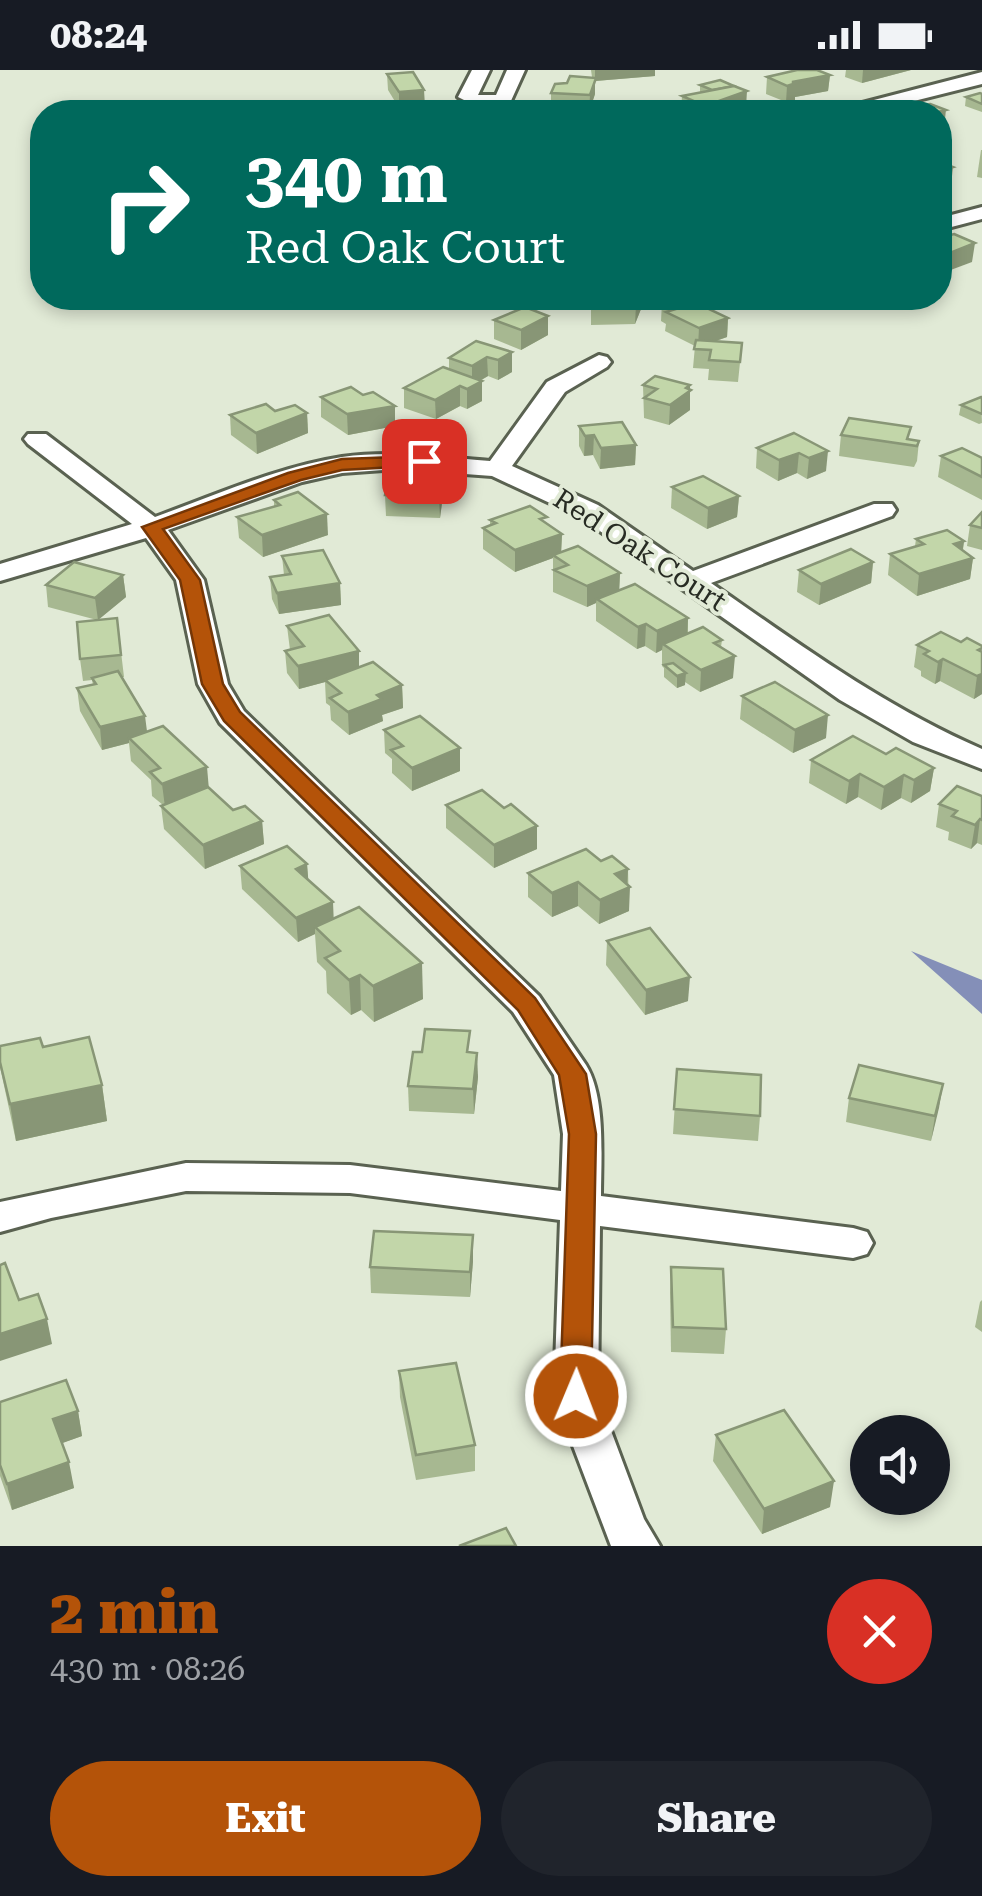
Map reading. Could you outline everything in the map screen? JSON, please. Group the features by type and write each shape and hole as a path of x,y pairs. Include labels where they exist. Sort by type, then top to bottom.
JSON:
{"street":[{"path":"478,100 467,97 481,70"},
{"path":"498,100 516,70"},
{"path":"897,100 982,78"},
{"path":"952,221 982,213"},
{"path":"497,469 556,387 599,362"},
{"path":"37,440 152,527 190,580 212,684 231,716 526,1004 572,1074 582,1134 576,1396 624,1528 637,1546"},
{"name":"Red Oak Court","path":"0,573 152,527 294,476 342,465 450,462 497,469 589,511 850,694 924,735 982,760"},
{"path":"691,581 884,510"},
{"path":"0,1217 186,1177 350,1179 853,1244"}],"water":[{"path":"911,951 982,980 982,1014"}],"building":[{"path":"797,70 830,75 787,86 767,77"},
{"path":"413,72 424,90 399,92 387,74"},
{"path":"570,76 596,78 590,95 551,93 555,84 567,83"},
{"path":"720,80 734,86 712,90 700,85"},
{"path":"734,86 747,91 722,100 691,100 682,96"},
{"path":"980,93 982,104 966,97"},
{"path":"954,234 975,243 952,252"},
{"path":"518,310 548,316 521,330 494,320"},
{"path":"711,310 728,318 699,328 666,312"},
{"path":"696,340 742,343 740,362 709,360 711,350 694,349"},
{"path":"476,341 512,352 498,360 487,357 472,366 449,358"},
{"path":"443,367 482,381 467,389 460,386 435,400 404,388"},
{"path":"655,376 690,385 686,388 691,390 670,405 644,398 657,389 643,385"},
{"path":"351,387 363,395 373,392 395,406 347,414 321,397"},
{"path":"982,397 982,414 961,405"},
{"path":"266,404 275,411 295,405 307,413 256,433 230,415"},
{"path":"849,418 911,427 907,439 919,441 917,446 841,435"},
{"path":"622,422 636,445 601,448 594,435 585,436 579,426"},
{"path":"794,433 828,451 809,458 799,453 779,460 757,448"},
{"path":"962,448 982,458 982,477 941,456"},
{"path":"417,474 443,474 439,497 385,495 388,480 416,481"},
{"path":"703,476 739,496 708,508 672,487"},
{"path":"298,492 327,514 262,535 237,517 280,505 274,500"},
{"path":"530,506 547,517 540,519 562,534 515,550 483,528 496,523 490,520"},
{"path":"982,512 982,528 970,525"},
{"path":"947,530 964,541 954,544 973,558 919,574 890,554 924,544 916,539"},
{"path":"578,546 620,573 587,586 554,570 568,565 553,555"},
{"path":"851,549 873,562 821,584 799,570"},
{"path":"323,550 340,583 277,593 270,577 291,574 282,556"},
{"path":"74,562 123,575 95,598 46,585"},
{"path":"635,584 688,618 657,631 646,624 638,627 597,599"},
{"path":"329,615 359,651 298,666 285,651 304,646 287,626"},
{"path":"117,618 121,655 80,659 77,622"},
{"path":"703,627 722,640 714,643 735,656 701,670 663,644"},
{"path":"941,632 961,642 967,638 982,646 978,650 982,652 982,674 977,676 924,654 929,651 917,645"},
{"path":"373,662 402,685 377,695 382,699 348,712 330,698 341,693 325,680"},
{"path":"673,663 686,673 677,676 664,665"},
{"path":"118,671 145,716 100,727 77,688 96,684 92,678"},
{"path":"775,682 828,715 795,730 742,696"},
{"path":"420,716 460,748 412,768 391,750 403,746 384,730"},
{"path":"163,726 207,767 162,784 150,772 160,768 129,738"},
{"path":"853,736 886,754 896,748 934,768 914,780 904,775 884,787 860,774 849,781 811,760"},
{"path":"957,786 982,796 982,820 975,825 952,816 957,811 939,804"},
{"path":"208,787 233,810 245,806 262,821 203,845 161,806"},
{"path":"482,790 504,808 511,804 537,826 494,845 446,805"},
{"path":"287,846 307,864 296,869 333,902 296,918 240,866"},
{"path":"586,849 601,861 612,856 628,869 615,874 630,887 600,900 578,882 552,893 528,873"},
{"path":"359,907 422,963 373,986 360,975 349,980 325,958 340,951 315,927"},
{"path":"650,928 690,977 646,990 607,941"},
{"path":"425,1029 470,1031 467,1052 477,1053 473,1089 408,1086 413,1052 422,1052"},
{"path":"89,1037 102,1085 10,1104 0,1046 40,1038 43,1047"},
{"path":"859,1065 943,1084 935,1116 849,1098"},
{"path":"677,1069 761,1075 760,1116 674,1109"},
{"path":"374,1231 473,1235 470,1272 370,1267"},
{"path":"5,1263 19,1300 38,1294 47,1319 0,1334 0,1265"},
{"path":"671,1267 723,1269 726,1329 673,1327"},
{"path":"456,1363 475,1445 416,1455 399,1371"},
{"path":"66,1380 78,1411 53,1419 69,1462 7,1484 0,1465 0,1402"},
{"path":"784,1410 834,1481 764,1509 716,1435"},
{"path":"506,1528 516,1546 459,1546"}],"route":[{"path":"424,461 342,465 294,476 152,527 190,580 212,684 231,716 526,1004 572,1074 582,1134 576,1396"}]}
